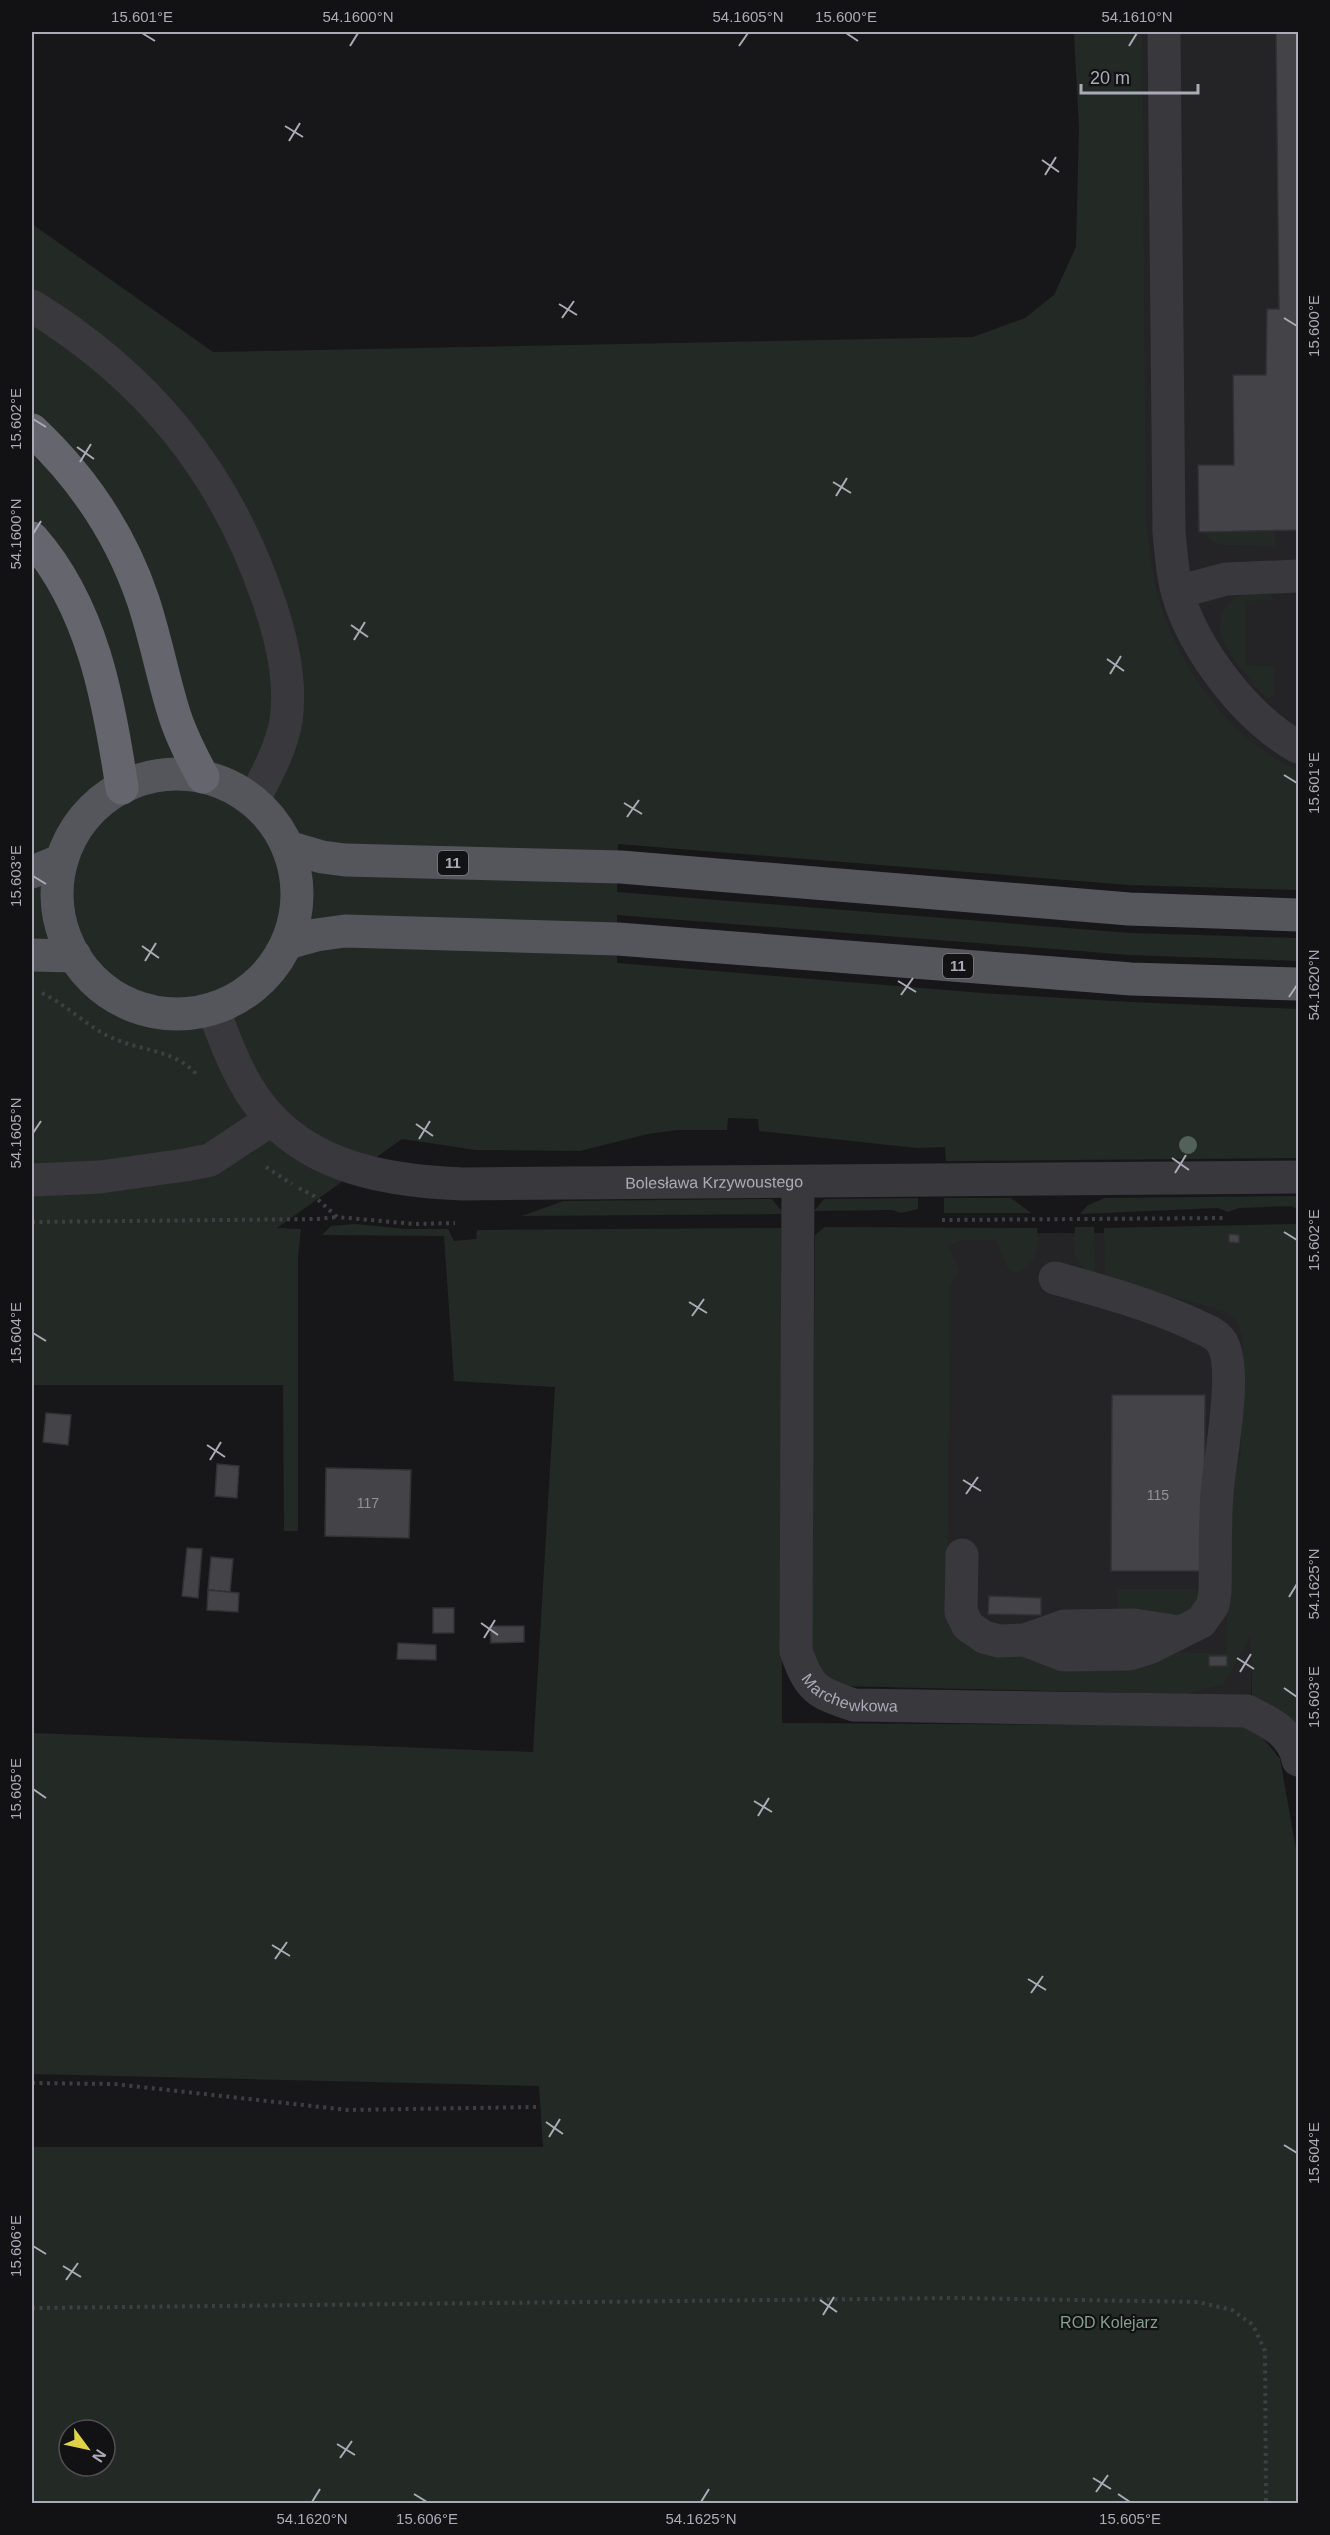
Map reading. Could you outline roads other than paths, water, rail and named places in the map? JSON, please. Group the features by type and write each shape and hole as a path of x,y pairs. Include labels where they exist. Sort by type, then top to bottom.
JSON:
{"highway":[{"path":"32,430 73,474 109,525 123,552 144,603 173,712 186,746 203,777"},
{"path":"32,538 54,568 86,632 99,668 122,788"}],"main road":[{"path":"182,774 203,777 231,787 253,801 278,828 288,847 296,881 296,912 287,943 272,968 251,988 233,1000 213,1008 173,1014 150,1011 135,1006 107,991 83,969 75,956 67,942 58,910 58,885 62,860 80,823 99,803 122,788 157,776 182,774"},
{"name":"11","path":"288,847 322,857 345,860 621,867 1129,909 1299,915"},
{"path":"32,872 62,860"},
{"name":"11","path":"287,943 316,935 345,932 618,939 1119,978 1299,984"},
{"path":"32,955 75,956"}],"street":[{"path":"1164,32 1168,532 1178,592 1203,646 1222,677 1267,726 1299,747"},
{"path":"32,306 65,326 111,362 155,404 194,453 230,507 254,559 275,618 288,687 285,722 270,768 253,801"},
{"path":"1178,592 1226,579 1299,576"},
{"name":"Bolesława Krzywoustego","path":"213,1008 249,1089 272,1119 297,1142 337,1164 369,1174 422,1182 798,1182 1299,1177"},
{"path":"32,1180 100,1177 210,1160 241,1142 272,1119"},
{"name":"Marchewkowa","path":"798,1182 796,1651 804,1675 825,1695 854,1705 1247,1711 1276,1725 1296,1749 1299,1760"},
{"path":"962,1555 961,1612 969,1626 984,1638 999,1641 1025,1640 1064,1655 1129,1654 1149,1648 1179,1632 1192,1629 1209,1613 1215,1592 1218,1485 1226,1417 1227,1350 1219,1339 1176,1316 1137,1301 1055,1278"}],"park label":[{"name":"ROD Kolejarz","path":"1109,2322"}]}
